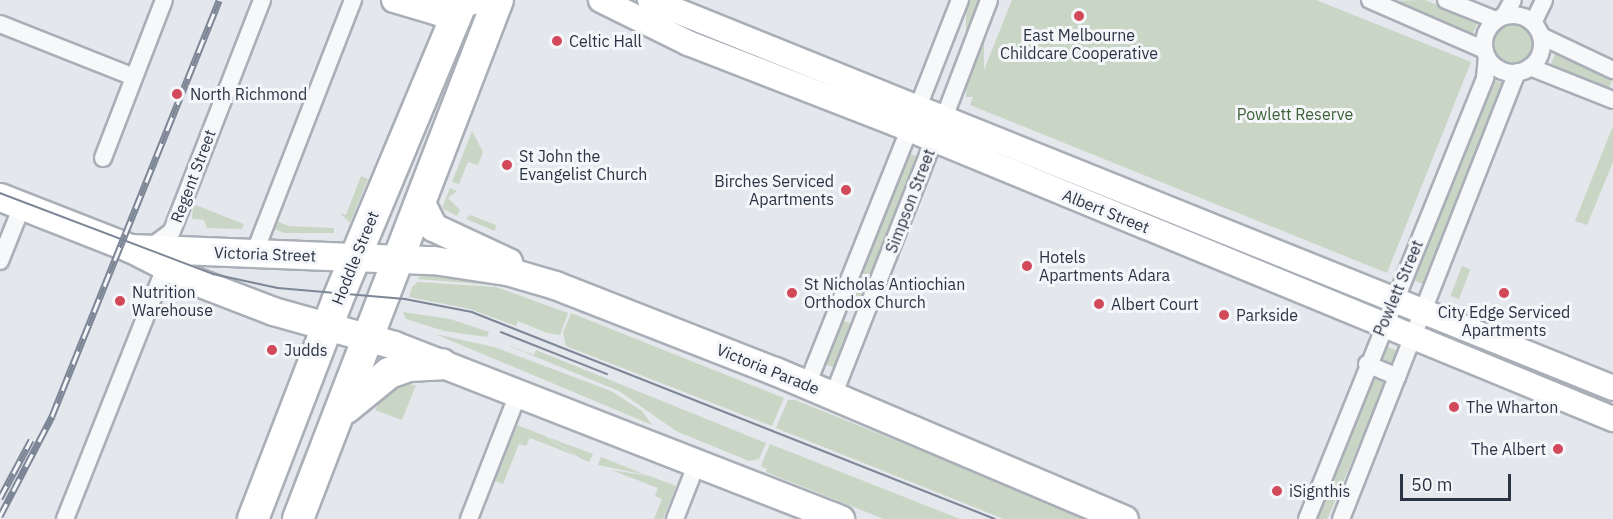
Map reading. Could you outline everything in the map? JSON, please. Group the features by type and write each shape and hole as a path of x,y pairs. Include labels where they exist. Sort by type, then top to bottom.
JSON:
{"highway":[{"path":"298,519 370,338 498,0"},
{"name":"Hoddle Street","path":"253,519 356,257 467,3"},
{"path":"336,422 351,402 389,373 406,367 442,364"}],"main road":[{"path":"0,191 40,200 154,247"},
{"path":"7,203 41,224 163,273 195,281"},
{"name":"Victoria Street","path":"7,203 154,247 400,260"},
{"path":"421,203 433,227 555,285"},
{"name":"Victoria Street","path":"154,247 195,281 327,328 370,338"},
{"name":"Victoria Parade","path":"400,260 483,265 555,285 807,385 1124,519"},
{"path":"370,338 840,519"}],"street":[{"path":"103,158 164,0"},
{"name":"Regent Street","path":"154,247 171,233 262,0"},
{"path":"254,254 353,0"},
{"path":"394,0 431,12 467,3"},
{"name":"Albert Street","path":"601,0 701,48 934,140 1412,339 1613,419"},
{"name":"Albert Street","path":"650,0 944,117 1000,144 1613,388"},
{"path":"909,130 960,0"},
{"path":"934,140 989,0"},
{"path":"1370,0 1486,54 1500,69 1524,70 1613,100"},
{"path":"1446,0 1500,18 1520,16 1537,30 1613,70"},
{"path":"1486,54 1486,33 1513,0"},
{"path":"1524,70 1540,53 1537,30 1544,0"},
{"path":"0,24 134,77"},
{"path":"701,48 710,25"},
{"name":"Powlett Street","path":"1307,519 1367,364 1485,78 1486,54"},
{"name":"Powlett Street","path":"1341,519 1423,312 1524,70"},
{"name":"Simpson Street","path":"807,385 909,130"},
{"name":"Simpson Street","path":"833,396 934,140"},
{"path":"0,261 7,203"},
{"path":"65,519 163,273"},
{"path":"1367,364 1397,377"},
{"path":"468,519 518,394"},
{"path":"675,519 697,463"}],"green space":[{"path":"966,0 984,0 984,97 966,97"},
{"name":"Powlett Reserve","path":"1012,0 1316,0 1471,62 1387,273 970,105"},
{"path":"1425,0 1478,22 1472,35 1387,1"},
{"path":"1512,22 1520,23 1527,28 1532,35 1532,51 1527,58 1520,63 1512,64 1504,63 1497,58 1492,51 1491,43 1492,35 1497,28 1504,23"},
{"path":"1555,54 1613,77 1609,88 1551,64"},
{"path":"1492,79 1505,84 1428,286 1415,281"},
{"path":"1613,126 1613,162 1587,225 1575,221"},
{"path":"472,131 483,152 478,165 468,162 459,184 452,182"},
{"path":"905,152 921,158 861,313 846,307"},
{"path":"361,176 368,179 350,223 340,213 346,215"},
{"path":"450,188 457,191 448,198 460,210 457,216 442,208"},
{"path":"193,204 244,224 242,229 207,228 204,220 192,219"},
{"path":"470,215 496,225 495,231 466,219"},
{"path":"275,220 288,226 334,228 334,233 284,233 272,228"},
{"path":"1462,266 1470,269 1459,299 1451,296"},
{"path":"442,274 484,280 506,286 417,279 422,275"},
{"path":"418,282 496,287 568,313 560,335 547,333 518,321 516,326 470,309 409,297 412,287"},
{"path":"403,312 450,319 489,332 487,337 444,331 406,319"},
{"path":"571,313 784,398 772,426 566,346 563,333"},
{"path":"839,319 855,325 838,369 822,363"},
{"path":"1440,323 1545,363 1541,375 1436,334"},
{"path":"435,334 494,347 611,391 642,411 652,425"},
{"path":"507,345 534,355 536,350 766,443 759,459 749,461 676,431 619,391"},
{"path":"1385,346 1398,351 1392,366 1379,361"},
{"path":"338,369 341,370 297,483 293,482"},
{"path":"1374,376 1386,381 1327,519 1314,518"},
{"path":"1570,376 1612,393 1608,403 1566,386"},
{"path":"406,384 416,385 402,420 375,410 383,397"},
{"path":"788,400 795,400 1092,519 1004,519 776,428"},
{"path":"517,425 543,435 576,456 530,438 526,446 519,444 503,484 495,481"},
{"path":"547,437 593,454 589,462"},
{"path":"770,444 960,519 884,519 766,472 767,469 761,466"},
{"path":"601,457 646,475 598,465"},
{"path":"611,470 650,476 676,486 663,519 654,519 662,499 655,496 658,488"}],"tram line":[{"path":"0,193 213,274 278,288 405,299 472,312 995,519"},
{"path":"501,332 607,374"}],"railway":[{"path":"0,516 52,416 219,0"},
{"path":"0,498 31,440"}],"place":[{"name":"East Melbourne Childcare Cooperative","path":"1079,16"},
{"name":"Celtic Hall","path":"557,41"},
{"name":"North Richmond","path":"177,94"},
{"name":"St John the Evangelist Church","path":"507,165"},
{"name":"Birches Serviced Apartments","path":"846,190"},
{"name":"Hotels Apartments Adara","path":"1027,266"},
{"name":"St Nicholas Antiochian Orthodox Church","path":"792,293"},
{"name":"City Edge Serviced Apartments","path":"1504,293"},
{"name":"Nutrition Warehouse","path":"120,301"},
{"name":"Albert Court","path":"1099,304"},
{"name":"Parkside","path":"1224,315"},
{"name":"Judds","path":"272,350"},
{"name":"The Wharton","path":"1454,407"},
{"name":"The Albert","path":"1558,449"},
{"name":"iSignthis","path":"1277,491"}]}
